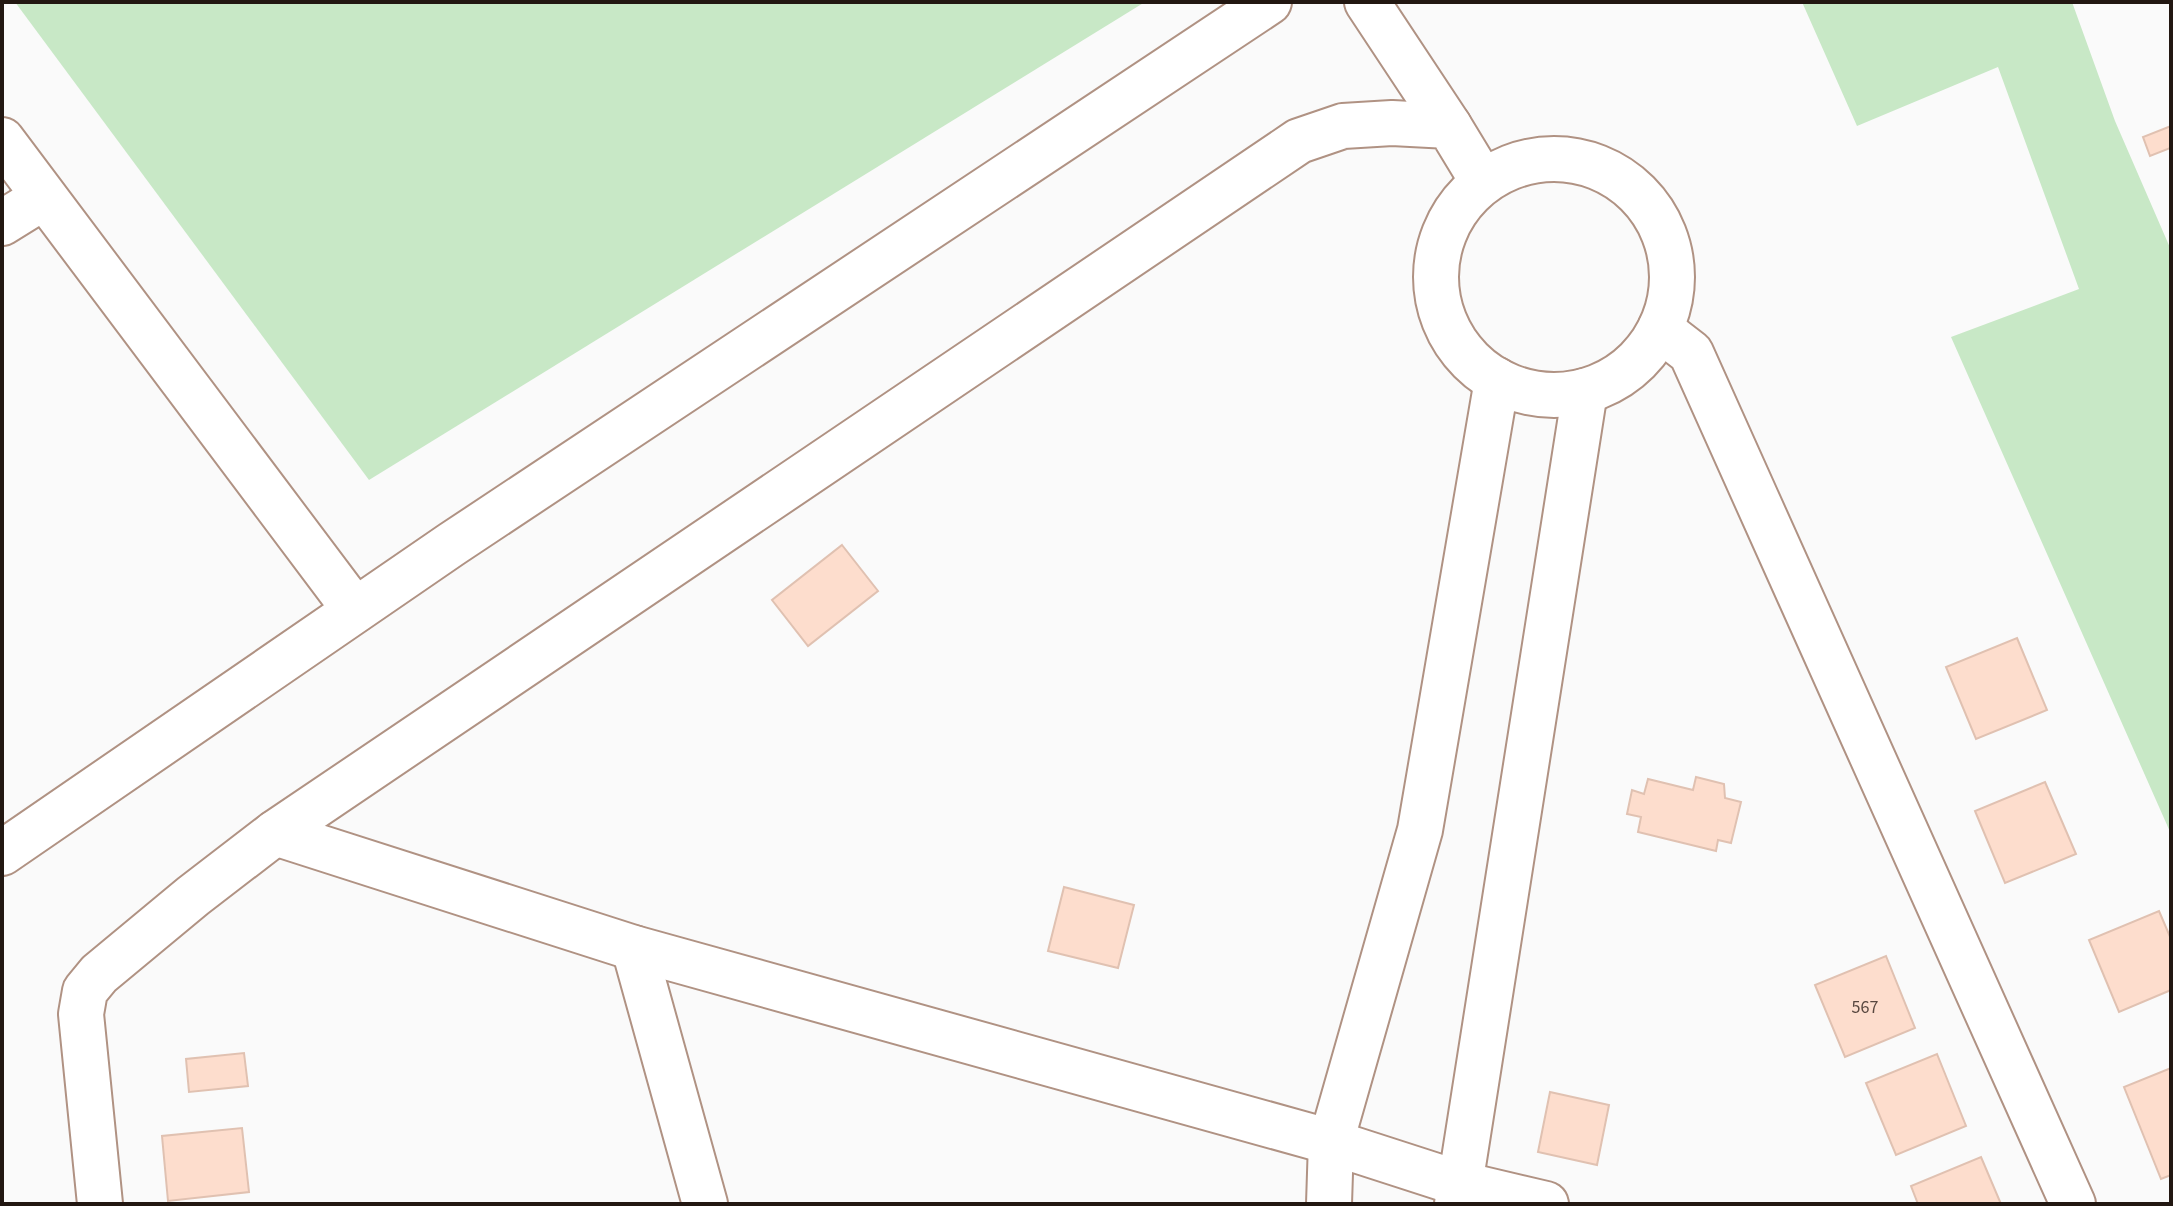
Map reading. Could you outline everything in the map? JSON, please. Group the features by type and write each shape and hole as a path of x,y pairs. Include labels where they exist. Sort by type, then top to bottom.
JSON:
{"street":[{"path":"2,853 355,610 1269,2"},
{"path":"1367,2 1483,182"},
{"path":"100,1204 81,1014 85,991 99,974 193,896 275,833 1299,141 1343,126 1392,123 1449,126"},
{"path":"2,140 355,610"},
{"path":"1551,159 1575,161 1620,179 1653,214 1664,235 1670,259 1670,295 1660,329 1647,351 1629,368 1608,382 1585,391 1540,395 1517,390 1497,380 1475,366 1457,346 1437,298 1435,272 1439,246 1449,222 1464,200 1483,182 1527,162 1551,159"},
{"path":"2,223 44,197"},
{"path":"1660,329 1691,353 2073,1204"},
{"path":"1329,1204 1331,1142 1420,830 1497,380"},
{"path":"1459,1194 1585,391"},
{"path":"275,833 634,948 1331,1142 1459,1194 1546,1204"},
{"path":"634,948 705,1204"}],"green space":[{"path":"15,2 1145,2 369,480"},
{"path":"1802,2 2072,2 2115,121 2171,250 2171,834 1951,337 2079,289 1998,67 1857,126"}],"building":[{"path":"2171,126 2171,151 2170,148 2150,156 2143,137"},
{"path":"842,545 878,591 808,646 772,600"},
{"path":"2017,638 2047,710 1976,739 1946,667"},
{"path":"1696,777 1724,784 1725,798 1741,802 1731,843 1718,840 1716,851 1638,832 1641,817 1627,814 1632,790 1644,794 1648,779 1693,790"},
{"path":"2045,782 2076,854 2005,883 1975,811"},
{"path":"1064,887 1134,905 1118,968 1048,951"},
{"path":"2159,911 2171,939 2171,990 2119,1012 2089,940"},
{"path":"1886,956 1915,1028 1845,1057 1815,985"},
{"path":"244,1053 248,1086 189,1092 186,1059"},
{"path":"1937,1054 1966,1126 1896,1155 1866,1083"},
{"path":"2171,1068 2171,1175 2161,1179 2124,1087"},
{"path":"1550,1092 1609,1105 1597,1165 1538,1152"},
{"path":"242,1128 249,1192 168,1201 162,1136"},
{"path":"1981,1157 2001,1204 1918,1204 1911,1186"}]}
